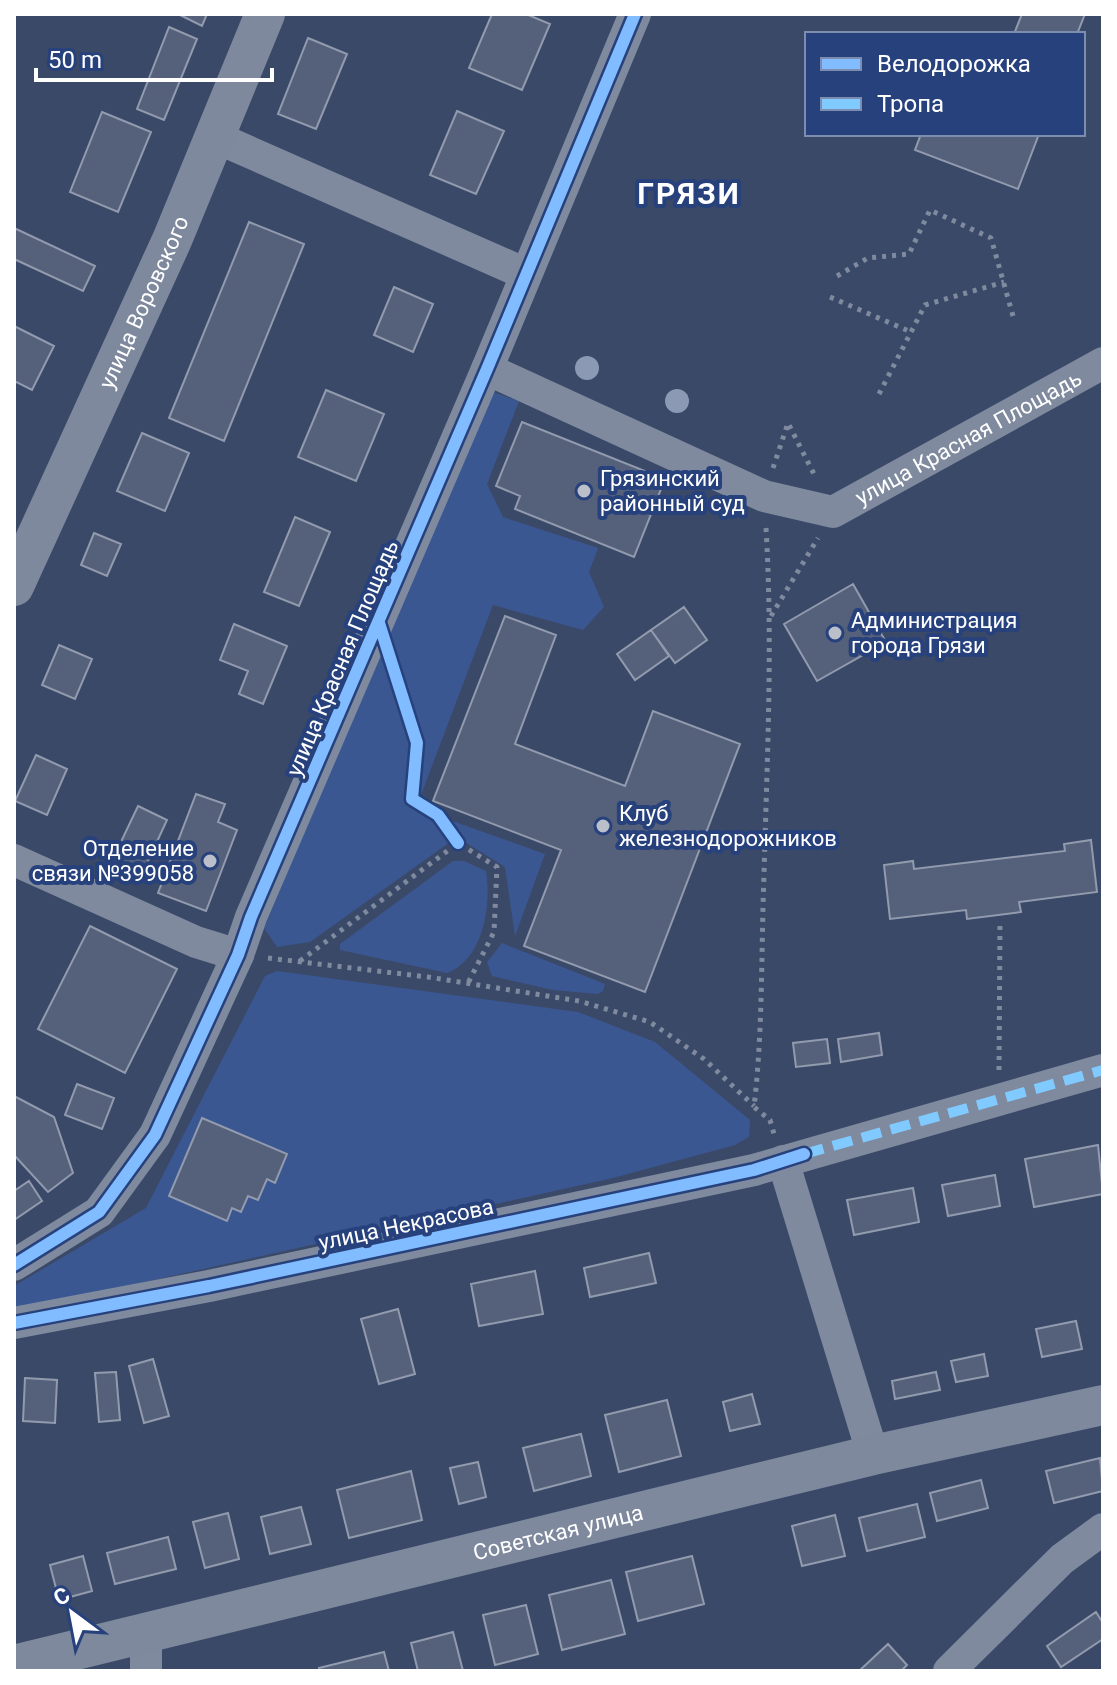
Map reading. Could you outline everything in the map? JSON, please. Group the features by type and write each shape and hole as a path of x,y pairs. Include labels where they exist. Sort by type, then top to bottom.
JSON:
{"main road":[{"name":"улица Воровского","path":"14,586 215,137 265,14"},
{"name":"Советская улица","path":"14,1665 146,1652 873,1455 1103,1405"}],"street":[{"name":"улица Красная Площадь","path":"14,1265 99,1212 155,1135 238,955 251,917 526,274 544,245 635,14"},
{"path":"215,137 526,274"},
{"name":"улица Красная Площадь","path":"833,512 1103,363"},
{"path":"487,369 764,496 833,512"},
{"path":"14,860 196,942 238,955"},
{"name":"улица Некрасова","path":"14,1323 209,1286 794,1158 1103,1070"},
{"path":"794,1158 873,1455"},
{"path":"949,1671 1062,1559 1103,1529"}],"path":[{"path":"837,276 868,258 909,254 930,210 991,238 1013,316"},
{"path":"879,394 925,305 1004,282"},
{"path":"830,297 911,332"},
{"path":"754,1107 761,1045 771,616 764,496 788,423 833,512 771,616"},
{"path":"299,962 458,843 497,867 494,932 468,983"},
{"path":"1000,923 1000,1098"},
{"path":"238,955 468,983 579,1001 650,1022 704,1059 770,1120 794,1158"}],"shaded area":[{"path":"490,391 519,401 487,484 503,517 598,548 589,572 604,607 583,630 493,605 416,808 545,854 515,936 505,867 457,837 310,942 277,947 264,928"},
{"path":"453,861 464,861 486,871 488,885 486,915 477,944 459,966 447,973 340,950 340,944"},
{"path":"502,943 605,984 603,991 598,994 553,990 492,976 487,962"},
{"path":"277,971 578,1012 655,1042 750,1120 749,1137 735,1145 613,1178 14,1311 14,1286 146,1208 265,976"}],"building":[{"path":"178,14 207,14 202,26"},
{"path":"492,14 526,14 550,24 522,90 469,68"},
{"path":"1022,14 1085,14 1078,32 1015,32"},
{"path":"169,27 197,39 164,120 137,109"},
{"path":"308,38 347,54 316,129 278,114"},
{"path":"457,111 504,131 476,194 430,175"},
{"path":"102,112 151,132 118,212 70,192"},
{"path":"920,136 1038,136 1018,189 915,150"},
{"path":"249,222 304,244 224,441 169,418"},
{"path":"14,228 95,266 83,291 14,259"},
{"path":"394,287 433,304 413,352 374,335"},
{"path":"14,326 54,346 32,390 14,381"},
{"path":"326,390 384,414 356,481 298,457"},
{"name":"Грязинский районный суд","path":"522,422 665,479 634,557 515,509 520,496 496,486"},
{"path":"142,433 189,453 165,511 117,491"},
{"path":"295,517 330,532 299,606 264,592"},
{"path":"94,533 121,544 107,576 81,565"},
{"name":"Администрация города Грязи","path":"853,584 886,642 817,681 784,624"},
{"path":"684,607 707,640 675,663 651,630"},
{"name":"Клуб железнодорожников","path":"505,616 556,635 515,744 625,786 653,711 740,744 645,992 524,946 561,850 433,801"},
{"path":"234,624 287,646 263,704 239,694 248,671 220,660"},
{"path":"651,630 669,656 635,680 617,654"},
{"path":"59,645 92,659 75,699 42,685"},
{"path":"36,755 67,769 47,815 15,801"},
{"path":"196,794 225,804 218,822 237,830 206,911 158,893"},
{"path":"138,806 167,820 138,883 108,869"},
{"path":"1091,840 1097,892 1019,902 1021,912 967,919 966,910 890,919 884,865 913,861 914,869 1065,851 1064,844"},
{"path":"90,926 177,969 125,1073 38,1029"},
{"path":"879,1033 882,1055 841,1062 838,1039"},
{"path":"827,1039 830,1063 796,1067 793,1043"},
{"path":"77,1084 114,1098 102,1129 65,1115"},
{"path":"14,1096 54,1117 73,1173 48,1192 14,1155"},
{"path":"202,1118 287,1154 275,1183 267,1179 258,1200 248,1196 241,1212 232,1208 227,1221 169,1196"},
{"path":"1098,1145 1103,1194 1034,1207 1025,1159"},
{"path":"995,1175 1000,1206 948,1216 942,1185"},
{"path":"29,1181 42,1201 14,1220 14,1191"},
{"path":"913,1188 919,1222 854,1235 847,1200"},
{"path":"649,1253 656,1283 590,1297 584,1268"},
{"path":"535,1271 543,1314 479,1326 471,1284"},
{"path":"398,1309 415,1374 379,1384 361,1319"},
{"path":"1076,1321 1082,1349 1042,1357 1036,1329"},
{"path":"984,1354 988,1376 956,1382 951,1361"},
{"path":"153,1359 169,1416 144,1423 129,1366"},
{"path":"116,1372 120,1420 99,1422 95,1373"},
{"path":"936,1372 940,1390 895,1399 892,1381"},
{"path":"25,1378 57,1380 55,1423 23,1421"},
{"path":"752,1394 760,1424 730,1431 723,1402"},
{"path":"667,1400 681,1456 619,1472 605,1415"},
{"path":"581,1434 591,1476 534,1491 523,1448"},
{"path":"1100,1458 1103,1491 1054,1503 1046,1471"},
{"path":"478,1462 486,1497 459,1504 450,1468"},
{"path":"411,1471 422,1520 349,1538 337,1490"},
{"path":"981,1480 988,1508 937,1521 930,1493"},
{"path":"917,1504 925,1537 867,1551 859,1518"},
{"path":"301,1507 311,1544 270,1554 261,1517"},
{"path":"228,1513 239,1559 205,1568 193,1522"},
{"path":"835,1515 845,1556 802,1566 792,1526"},
{"path":"168,1537 176,1569 115,1584 107,1553"},
{"path":"83,1556 92,1591 59,1600 50,1565"},
{"path":"692,1556 704,1604 638,1621 626,1572"},
{"path":"611,1580 625,1634 562,1650 549,1595"},
{"path":"526,1605 538,1654 495,1665 483,1615"},
{"path":"1096,1612 1103,1623 1103,1639 1061,1667 1047,1646"},
{"path":"453,1632 463,1671 418,1671 411,1643"},
{"path":"888,1644 907,1665 901,1671 859,1671"},
{"path":"384,1652 389,1671 320,1671 319,1668"}],"marked path":[{"path":"804,1154 1103,1070"}],"cycle path":[{"path":"14,1265 99,1212 155,1135 238,955 251,917 487,369 635,14"},
{"path":"379,623 417,743 412,799 438,815 458,843"},
{"path":"14,1323 209,1286 754,1170 804,1154"}],"place":[{"name":"Грязинский районный суд","path":"584,491"},
{"name":"Администрация города Грязи","path":"835,633"},
{"name":"Клуб железнодорожников","path":"603,826"},
{"name":"Отделение связи №399058","path":"210,861"}],"district":[{"name":"ГРЯЗИ","path":"689,194"}]}
